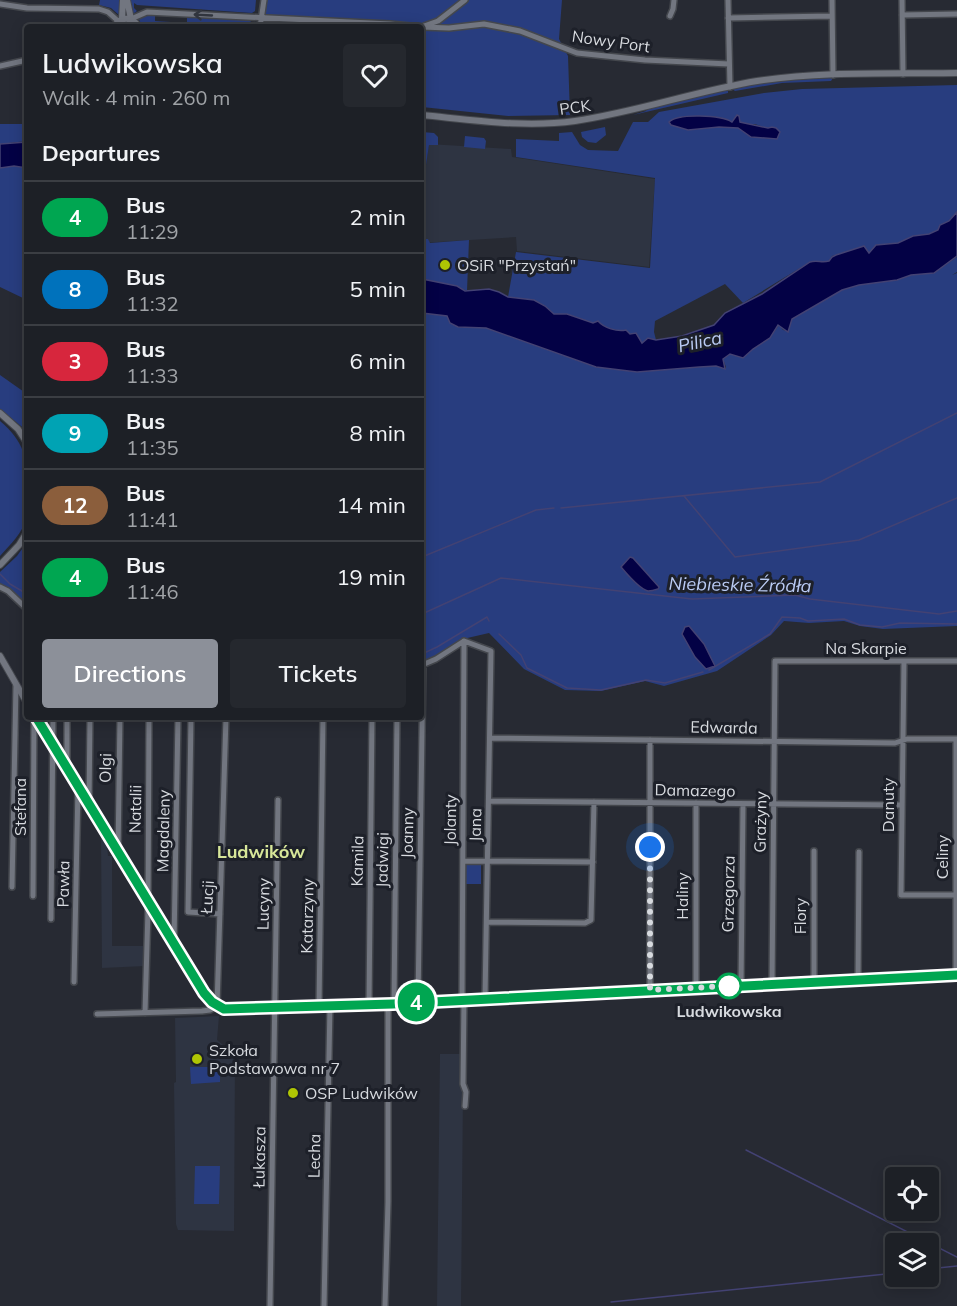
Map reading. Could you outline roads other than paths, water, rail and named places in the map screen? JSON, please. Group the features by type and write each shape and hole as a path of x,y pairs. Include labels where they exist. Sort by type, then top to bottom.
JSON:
{"street":[{"path":"125,0 131,19 136,24"},
{"path":"118,22 125,0"},
{"path":"260,24 264,0"},
{"path":"424,26 438,21 465,0"},
{"path":"670,16 674,9 674,0"},
{"path":"728,0 730,87 801,76 957,73"},
{"path":"832,0 833,75"},
{"path":"902,0 903,74"},
{"path":"0,4 27,8 99,9 108,12 118,22"},
{"name":"Nowy Port","path":"131,19 147,12 390,24"},
{"path":"902,15 957,14"},
{"path":"728,18 832,16"},
{"path":"118,22 131,19"},
{"name":"Nowy Port","path":"424,27 449,28 484,24 520,31 577,53 645,60 729,64"},
{"path":"0,66 24,61"},
{"name":"PCK","path":"424,115 514,124 553,123 600,117 730,87"},
{"path":"0,413 18,429 24,438"},
{"path":"0,565 24,537"},
{"path":"0,587 8,591 24,606"},
{"path":"424,664 464,641"},
{"name":"Jana","path":"464,641 491,651 485,999"},
{"name":"Jolanty","path":"463,1000 464,641"},
{"path":"0,656 24,698"},
{"name":"Na Skarpie","path":"775,661 957,662"},
{"name":"Grażyny","path":"772,984 775,661"},
{"name":"Danuty","path":"904,661 901,895 956,895"},
{"path":"12,887 16,685"},
{"name":"Stefana","path":"33,896 34,720"},
{"path":"36,720 204,993 217,1006 231,1010 956,975"},
{"path":"51,919 53,720"},
{"path":"67,720 67,770"},
{"path":"89,806 90,720"},
{"name":"Olgi","path":"118,854 120,720"},
{"name":"Natalii","path":"145,1013 149,720"},
{"name":"Magdaleny","path":"174,945 178,720"},
{"path":"191,720 188,912 220,914"},
{"name":"Łucji","path":"217,1006 226,720"},
{"name":"Katarzyny","path":"319,1007 323,720"},
{"name":"Kamila","path":"369,1005 372,720"},
{"name":"Jadwigi","path":"391,1004 397,720"},
{"name":"Joanny","path":"418,1002 421,720"},
{"name":"Edwarda","path":"490,738 895,743 907,739 957,740"},
{"path":"650,740 650,990"},
{"name":"Celiny","path":"956,975 957,740"},
{"name":"Pawła","path":"74,982 78,787"},
{"name":"Lucyny","path":"276,1008 278,800"},
{"name":"Damazego","path":"489,801 901,805"},
{"path":"487,922 588,922 593,916 594,802"},
{"name":"Haliny","path":"696,803 696,988"},
{"name":"Grzegorza","path":"741,986 743,804"},
{"name":"Flory","path":"814,851 814,982"},
{"path":"858,980 859,852"},
{"path":"463,861 593,862"},
{"path":"463,1000 465,1106"},
{"path":"385,1306 391,1004"},
{"path":"97,1014 210,1010 217,1006"},
{"name":"Lecha","path":"324,1306 330,1006"},
{"name":"Łukasza","path":"270,1306 276,1008"}],"water":[{"path":"737,115 740,122 776,128 780,132 777,139 751,137 738,128 688,130 671,125 669,122 681,117 700,116 732,122"},
{"path":"24,142 24,168 0,168 0,144"},
{"name":"Pilica","path":"957,212 957,256 934,273 911,275 897,280 859,285 842,290 792,319 788,332 778,325 770,338 743,358 730,354 723,359 725,369 716,366 637,372 596,367 486,328 458,327 450,323 447,316 424,313 424,279 457,286 465,291 489,289 508,297 534,300 554,314 567,314 593,323 598,321 611,329 626,330 630,334 636,333 642,343 648,338 656,340 682,336 714,325 725,313 762,294 810,262 829,261 836,255 864,246 869,253 876,245 898,243 913,236 929,234 949,221"},
{"path":"630,557 659,587 658,589 645,590 626,573 621,567"},
{"path":"689,626 704,644 715,666 706,669 695,657 682,634 685,627"}],"waterway":[{"path":"561,508 820,482 957,413"},
{"path":"684,496 735,557 859,540 957,498"},
{"path":"424,556 536,510 554,508"},
{"name":"Niebieskie Źródła","path":"0,574 10,584 24,592"},
{"name":"Niebieskie Źródła","path":"424,613 501,578 692,599 795,595 810,599 939,614 957,611"},
{"path":"424,653 487,617 489,621"},
{"path":"709,670 770,634 782,617 808,621 844,619 860,625 882,627 900,623 957,624"},
{"path":"499,634 521,655 527,668 567,688 601,690 646,680 665,683 703,672"},
{"path":"746,1150 957,1257"},
{"path":"939,1268 957,1266"},
{"path":"611,1302 885,1274"}],"place":[{"name":"OSiR \"Przystań\"","path":"445,265"},
{"name":"Ludwikowska","path":"729,986"},
{"name":"Szkoła Podstawowa nr 7","path":"197,1059"},
{"name":"OSP Ludwików","path":"293,1093"}],"district":[{"name":"Ludwików","path":"261,852"}]}
